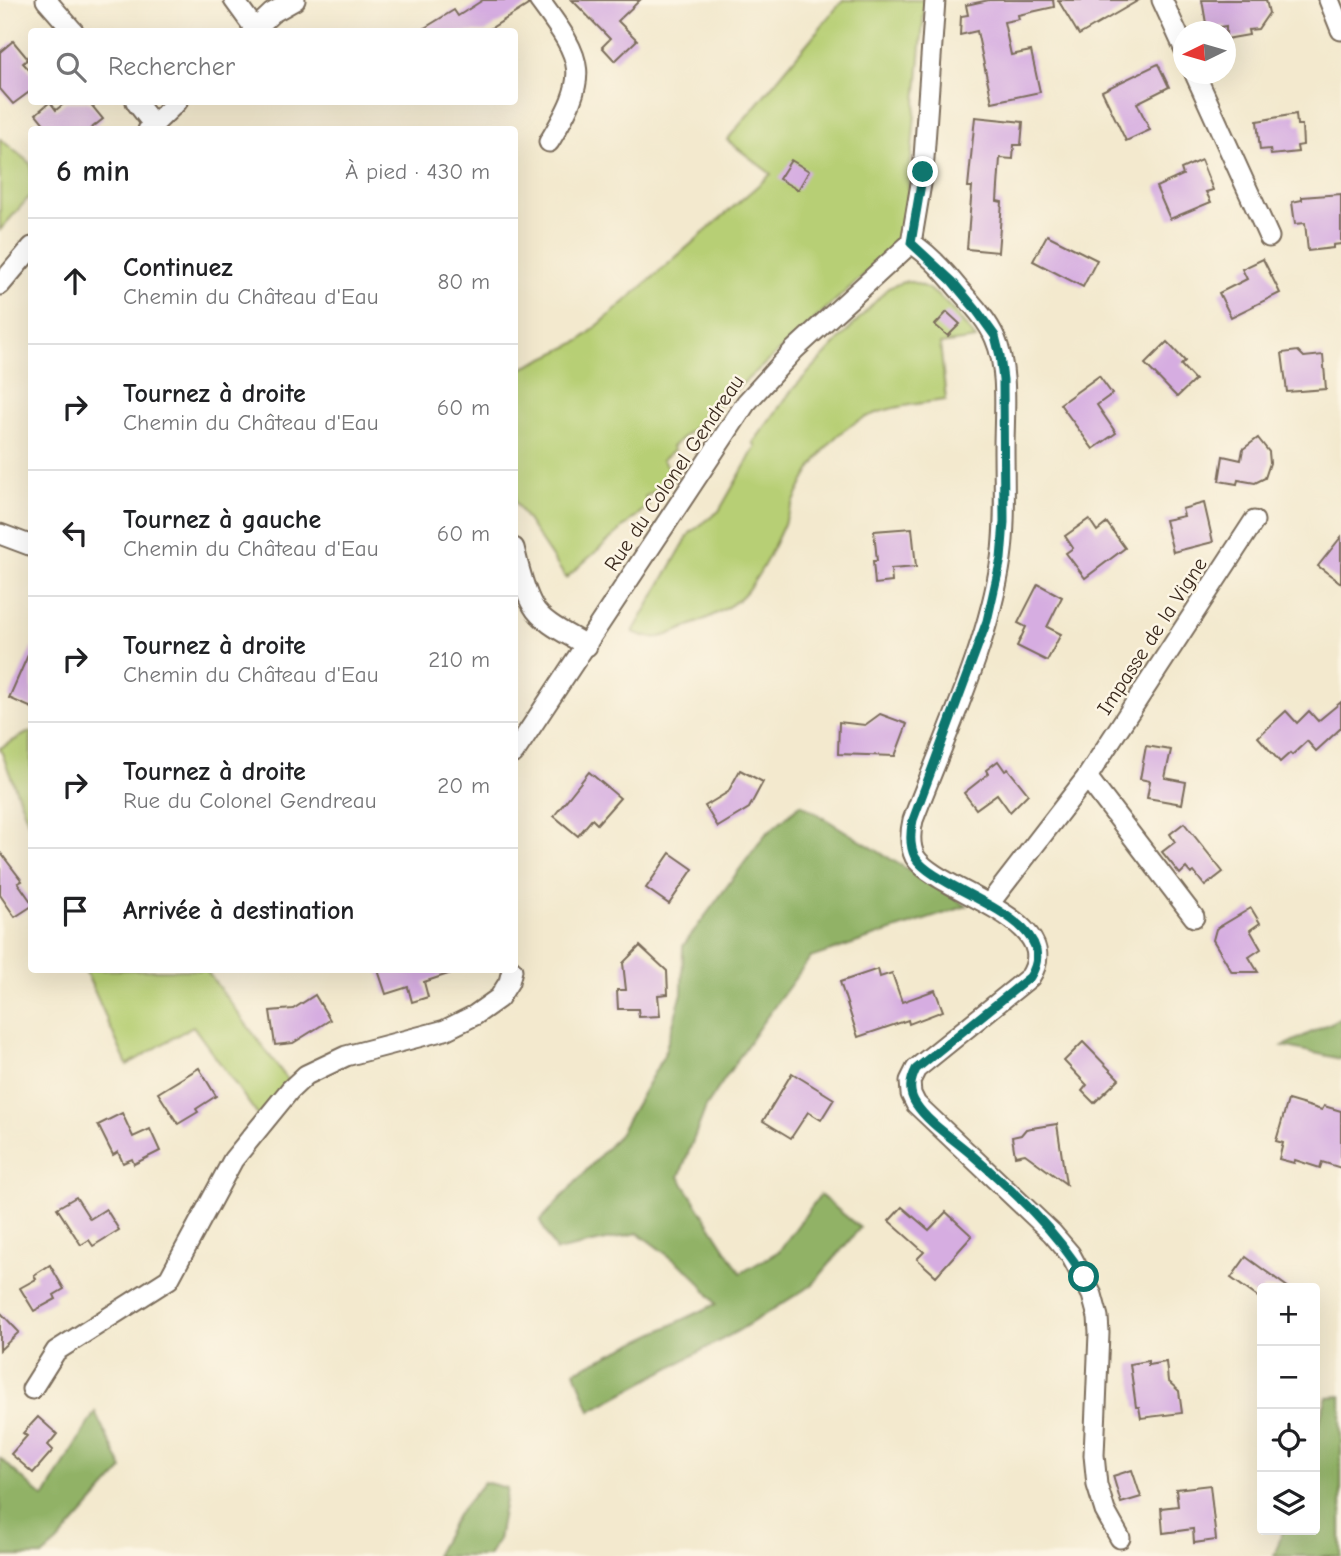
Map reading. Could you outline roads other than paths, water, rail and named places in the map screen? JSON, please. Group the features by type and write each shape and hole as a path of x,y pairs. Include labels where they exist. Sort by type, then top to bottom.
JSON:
{"street":[{"path":"46,0 70,28"},
{"path":"234,0 252,28"},
{"path":"255,28 272,13 295,0"},
{"path":"539,0 569,44 578,66 578,83 570,107 550,142"},
{"path":"935,0 923,172 911,243 952,281 995,336 1000,356 1004,522 1001,559 987,621 913,820 911,847 916,859 927,870 989,904 1022,929 1033,942 1038,956 1036,968 1030,977 924,1060 910,1081 911,1094 924,1113 978,1160 1052,1233 1070,1254 1084,1277 1098,1317 1094,1455 1097,1485 1105,1511 1120,1538"},
{"path":"1162,0 1173,24"},
{"path":"1329,0 1341,30"},
{"path":"1200,84 1269,237"},
{"path":"138,105 149,126"},
{"path":"151,126 174,105"},
{"name":"Rue du Colonel Gendreau","path":"518,747 746,403 794,350 911,243"},
{"path":"0,285 28,252"},
{"name":"Impasse de la Vigne","path":"989,904 1087,777 1254,521"},
{"path":"1,540 28,545"},
{"path":"518,564 534,608 553,625 587,646"},
{"path":"1087,777 1194,917"},
{"path":"32,1389 56,1351 169,1279 233,1160 290,1090 315,1070 346,1056 445,1030 475,1015 499,998 511,973"}]}
